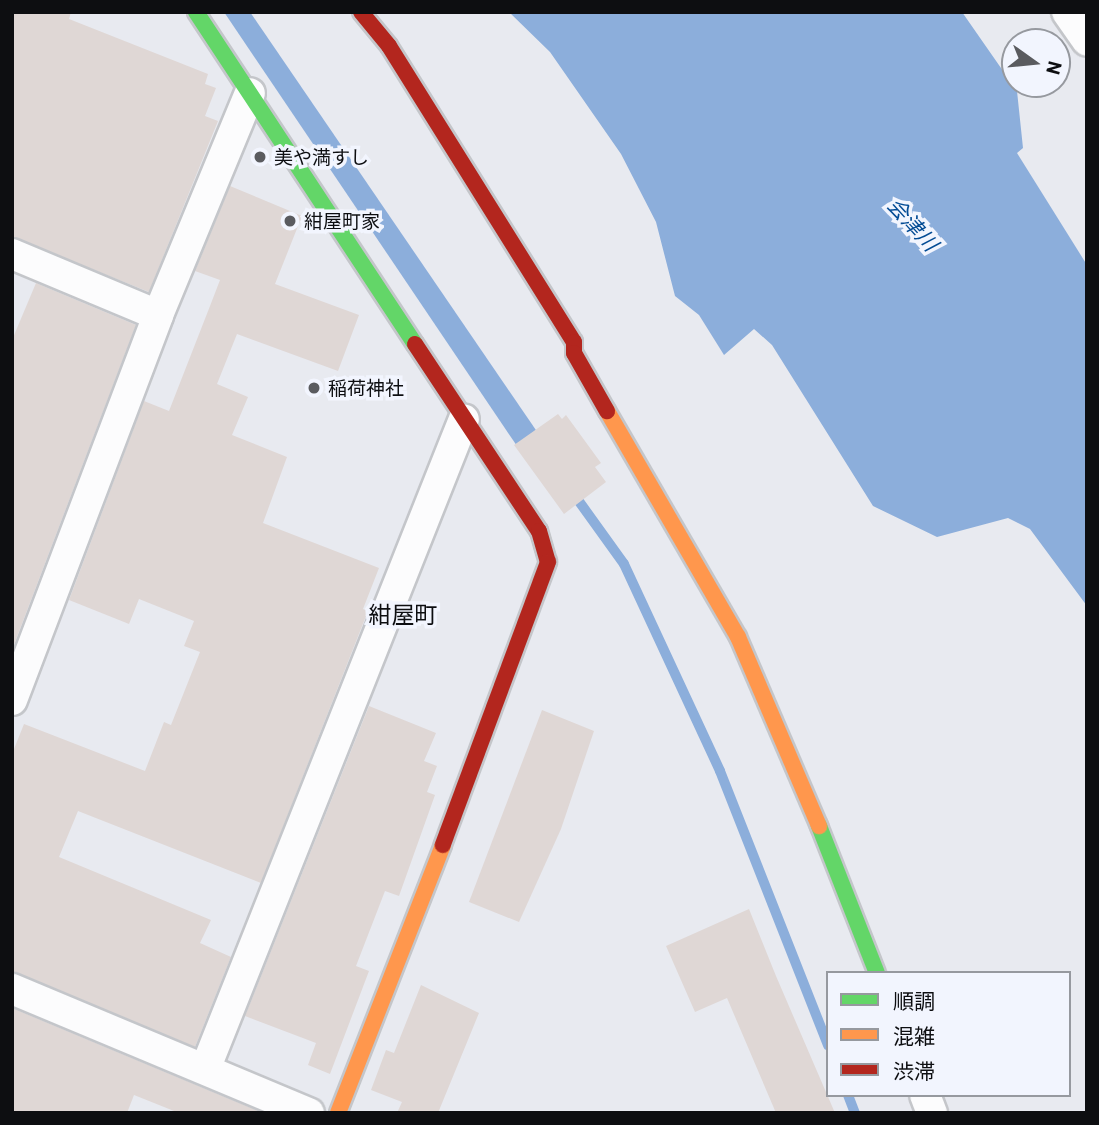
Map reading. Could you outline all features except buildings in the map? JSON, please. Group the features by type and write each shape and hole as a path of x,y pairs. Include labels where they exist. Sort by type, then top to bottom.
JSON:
{"street":[{"path":"195,12 539,531 548,562 527,629 338,1113"},
{"path":"360,12 396,57 574,342 575,353 738,637 769,700 876,971"},
{"path":"1067,12 1087,41"},
{"path":"12,700 158,315 250,93"},
{"path":"12,254 158,315"},
{"path":"206,1067 464,419"},
{"path":"12,989 206,1067 309,1113"}],"water":[{"path":"224,12 250,12 540,436 517,446"},
{"name":"会津川","path":"509,12 962,12 1001,68 1001,98 1018,98 1023,148 1017,153 1087,265 1087,606 1030,529 1008,518 937,537 873,506 772,345 754,329 724,355 699,315 675,296 656,222 621,154 550,52"}],"waterway":[{"path":"573,493 624,564 720,771 826,1040"},
{"path":"849,1097 855,1113"}],"traffic: fast":[{"path":"196,12 415,344"},
{"path":"819,826 876,971"}],"traffic: slow":[{"path":"607,411 738,637 819,826"},
{"path":"338,1113 443,845"}],"traffic: jam":[{"path":"361,12 389,46 574,342 574,353 607,411"},
{"path":"415,344 539,531 548,562 443,845"}],"place":[{"name":"美や満すし","path":"260,157"},
{"name":"紺屋町家","path":"290,221"},
{"name":"稲荷神社","path":"314,388"}],"district":[{"name":"紺屋町","path":"403,614"}]}
